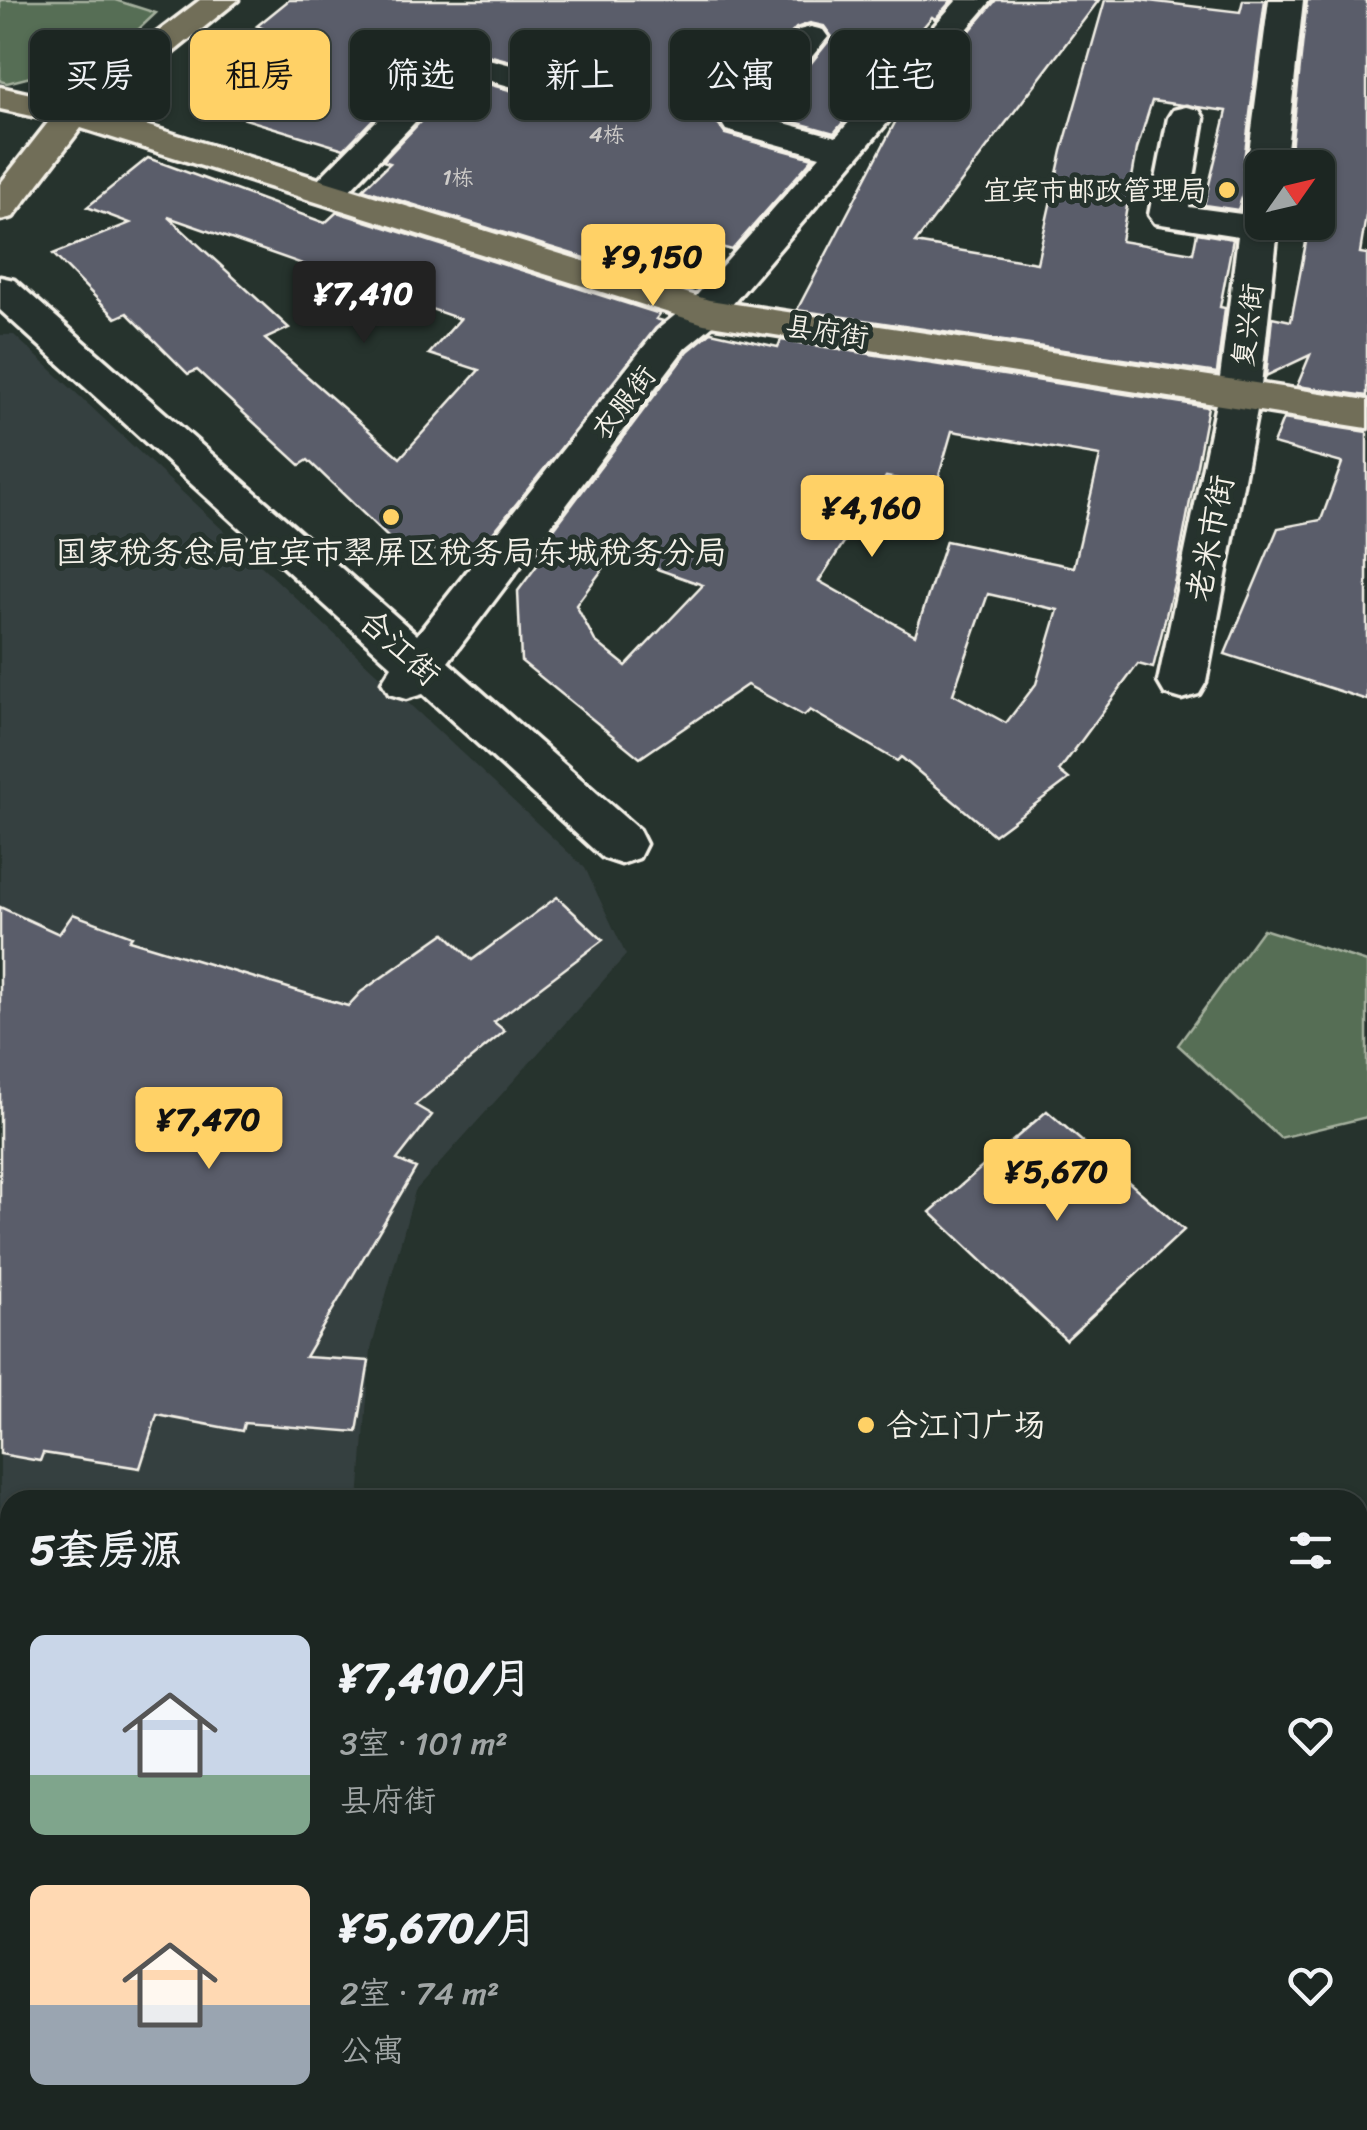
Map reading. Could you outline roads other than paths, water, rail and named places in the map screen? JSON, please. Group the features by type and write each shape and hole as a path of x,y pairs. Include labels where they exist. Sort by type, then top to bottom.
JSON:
{"main road":[{"path":"170,39 221,0"},
{"name":"县府街","path":"0,98 30,105"},
{"path":"0,208 68,120"},
{"name":"县府街","path":"93,120 704,312 1367,414"}],"street":[{"name":"衣服街","path":"413,674 671,339 704,312 975,0"},
{"path":"1268,150 1286,0"},
{"path":"811,37 739,122 844,151"},
{"path":"328,192 455,60 510,75"},
{"path":"1186,118 1168,215 1245,213"},
{"name":"复兴街","path":"1238,394 1258,240"},
{"name":"合江街","path":"0,289 413,674 621,844"},
{"name":"老米市街","path":"1182,682 1238,394"}],"place":[{"name":"宜宾市邮政管理局","path":"1227,190"},
{"name":"国家税务总局宜宾市翠屏区税务局东城税务分局","path":"391,517"},
{"name":"合江门广场","path":"866,1425"}]}
